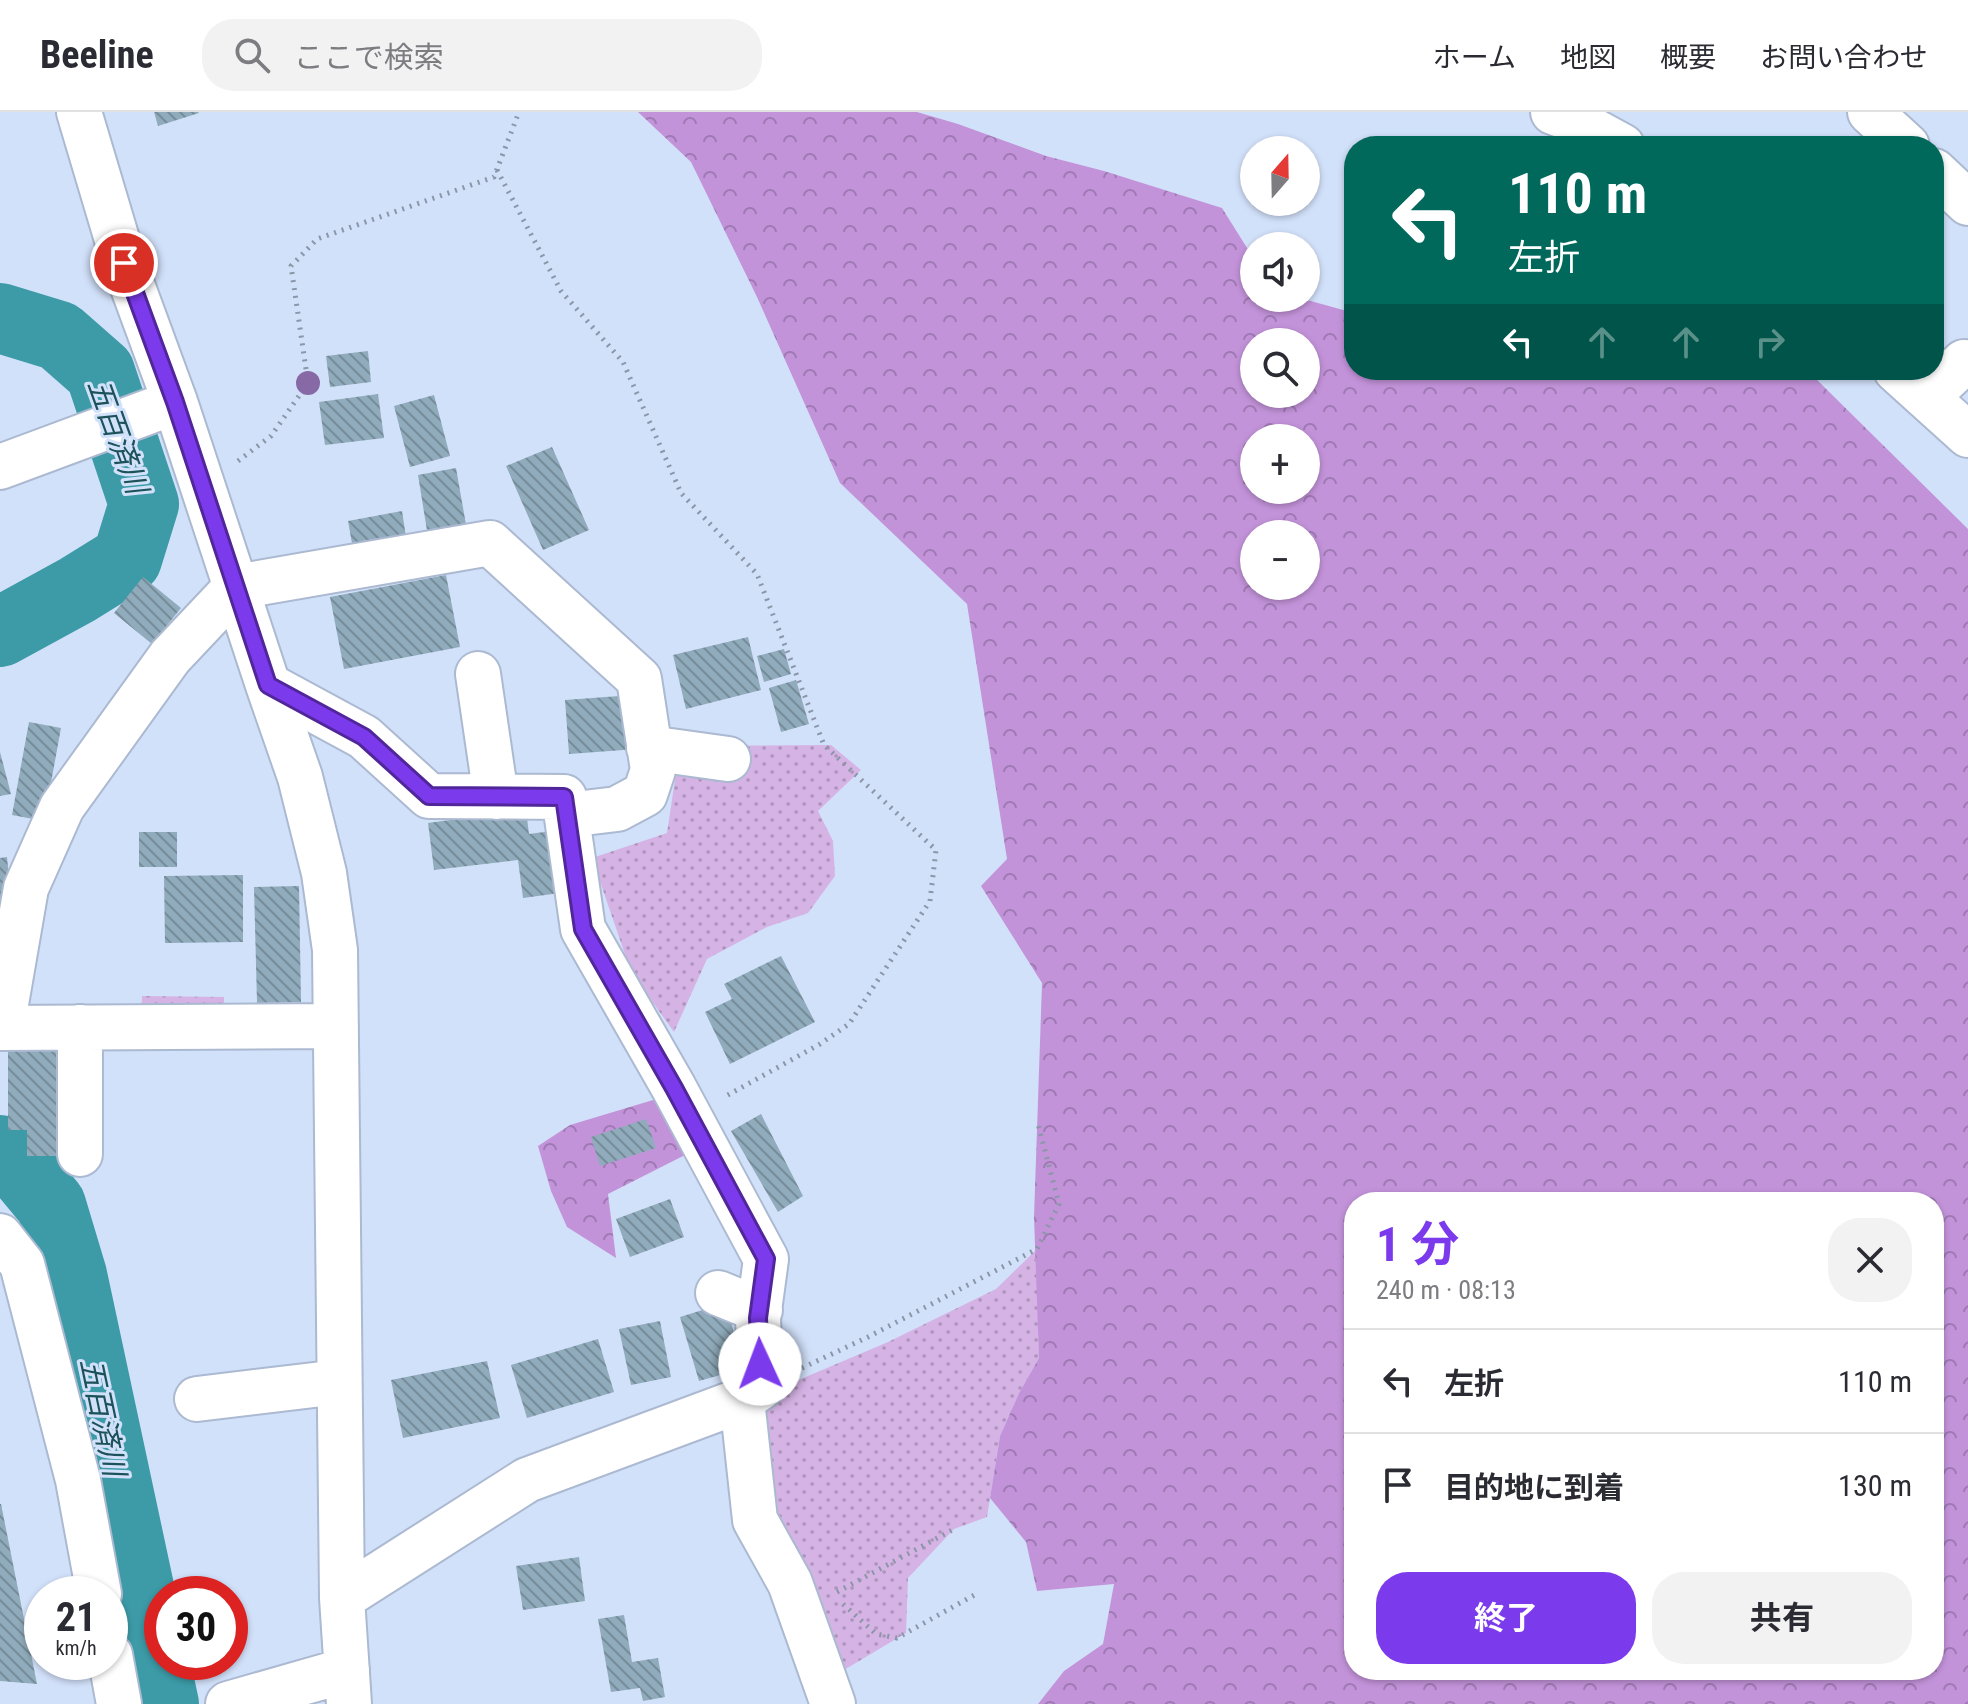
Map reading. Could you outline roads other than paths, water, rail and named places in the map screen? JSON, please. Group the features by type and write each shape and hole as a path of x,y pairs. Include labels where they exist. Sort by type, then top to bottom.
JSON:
{"main road":[{"path":"79,112 124,263 175,402 300,777 324,873 335,950 342,1598 348,1687 228,1704"},
{"path":"1553,112 1603,136"},
{"path":"1870,112 1896,136"},
{"path":"1944,180 1968,203"},
{"path":"1944,370 1964,362"},
{"path":"1912,384 1968,435"},
{"path":"0,467 175,402"},
{"path":"336,1026 1,1027 26,888 62,807 170,657 236,587 490,543 639,679 653,770 645,794 617,809 567,815"},
{"path":"478,674 496,797"},
{"path":"268,685 364,737 429,796 564,797 583,929 766,1259 752,1393 755,1520 790,1583 833,1704"},
{"path":"649,748 728,759"},
{"path":"80,1027 80,1154"},
{"path":"0,1236 22,1264 78,1480 96,1576"},
{"path":"718,1293 760,1310"},
{"path":"197,1399 339,1382"},
{"path":"342,1598 527,1480 752,1393"},
{"path":"115,1680 119,1704"}],"waterway":[{"name":"五百済川","path":"0,318 59,336 100,372 144,504 127,559 0,632"},
{"name":"五百済川","path":"0,1150 12,1158 51,1205 72,1275 164,1704"}]}
